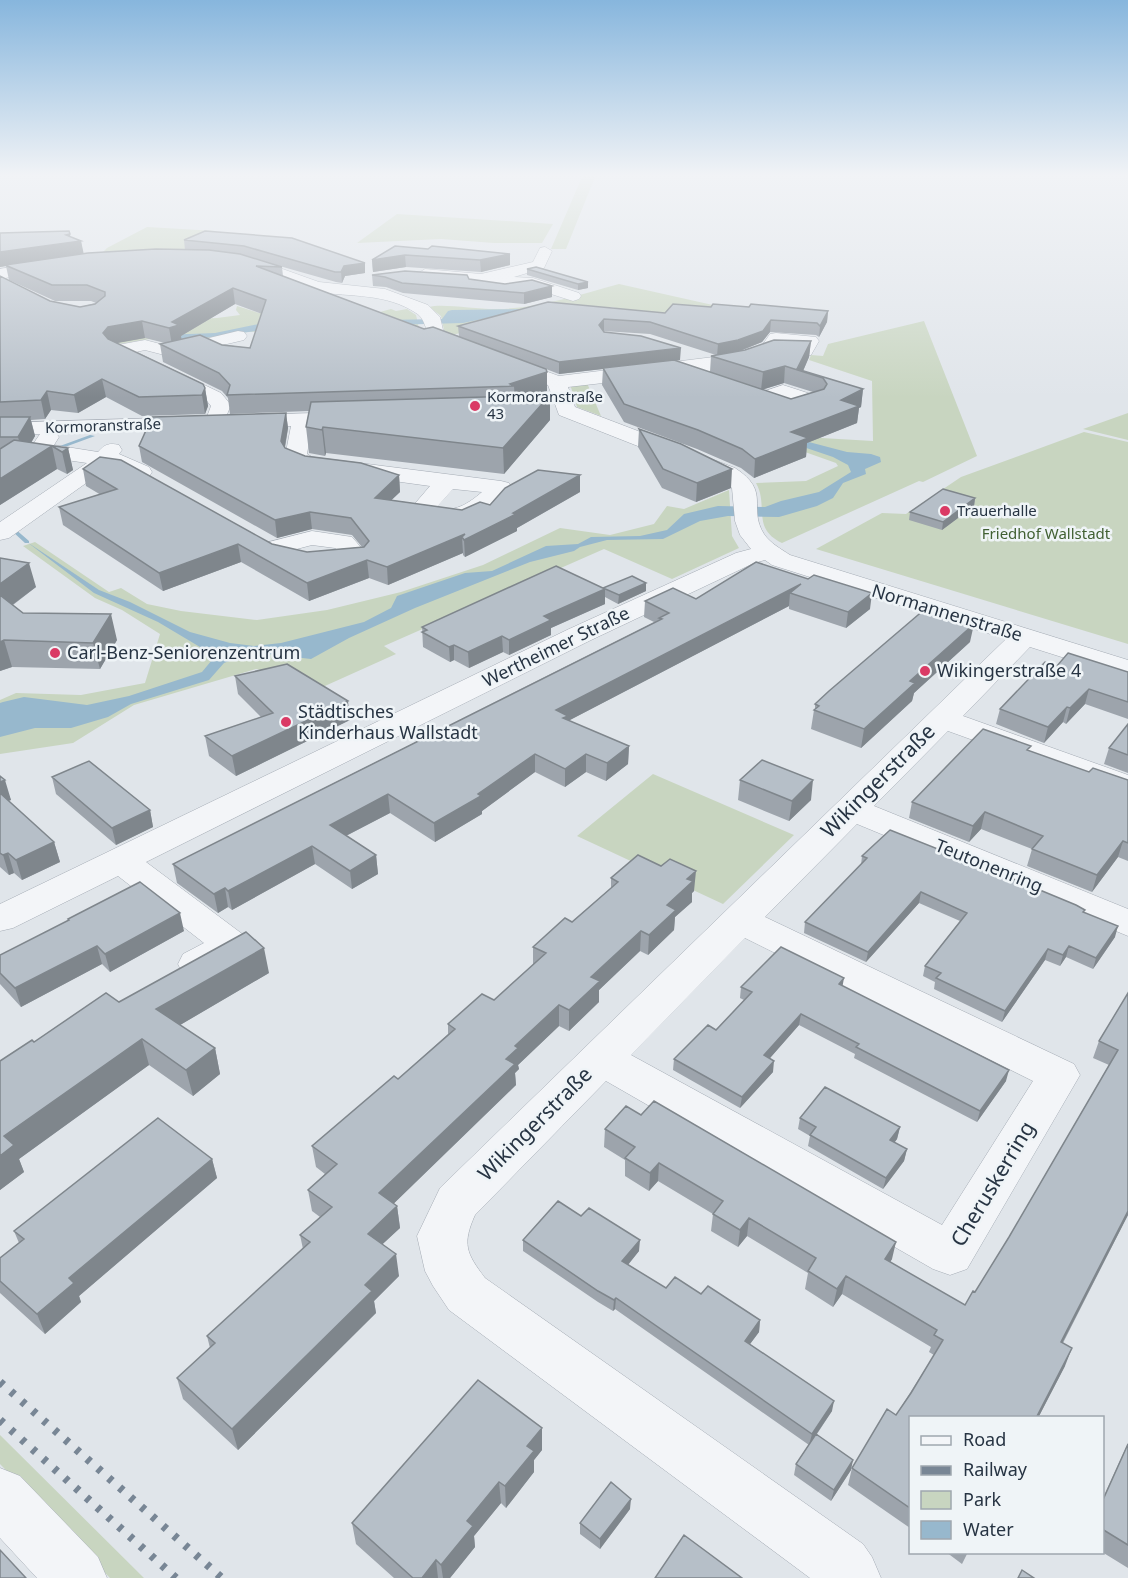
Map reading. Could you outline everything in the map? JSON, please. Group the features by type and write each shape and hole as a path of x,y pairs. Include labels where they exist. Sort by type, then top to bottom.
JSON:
{"street":[{"path":"545,251 539,265 488,278 476,284 506,286 533,283 573,296"},
{"path":"225,260 246,263 317,287 379,292 422,309 436,335 446,341 557,382 676,360 717,364 743,359 770,348"},
{"path":"3,281 70,263"},
{"path":"406,274 488,278"},
{"path":"337,290 346,282 379,276"},
{"path":"215,422 220,405 214,397 118,350 145,345 172,352 238,336"},
{"path":"676,360 716,384"},
{"path":"557,382 566,411"},
{"path":"738,391 760,399"},
{"path":"544,412 566,411 727,472 742,481 746,489 746,512 756,540 768,552"},
{"name":"Kormoranstraße","path":"0,429 373,417"},
{"path":"303,419 297,457 307,463 447,481"},
{"path":"0,533 106,459 126,425"},
{"path":"53,427 40,450 120,461 161,484"},
{"name":"Normannenstraße","path":"768,552 799,567 1128,669"},
{"name":"Wertheimer Straße","path":"0,919 579,635 746,558 768,552"},
{"name":"Wikingerstraße","path":"851,1578 842,1565 467,1294 450,1271 441,1236 457,1202 1024,636"},
{"path":"940,718 1128,786"},
{"name":"Teutonenring","path":"851,809 1128,923"},
{"path":"120,860 231,945 168,980"},
{"name":"Cheruskerring","path":"601,1058 950,1254 1059,1076 739,920"},
{"path":"0,1496 77,1578"}],"green space":[{"path":"104,251 188,251 100,255"},
{"path":"619,284 744,312 663,325 625,321 631,313 613,307 594,307 497,323 449,336 444,330 441,316 429,307 514,308 559,300"},
{"path":"237,306 259,313 354,319 391,309 396,311 407,309 416,315 419,328 247,332 185,346 150,339 106,346 0,329 217,318 240,315 236,310"},
{"path":"924,321 977,456 782,543 773,537 767,531 764,523 760,492 756,483 806,481 838,466 836,463 706,417 787,436 873,441 872,381 809,360 811,355 823,356 828,344"},
{"path":"587,383 601,416 577,407 570,384"},
{"path":"1128,413 1128,440 1083,429"},
{"name":"Friedhof Wallstadt","path":"1084,432 1128,442 1128,644 816,549 882,513 906,514 961,477"},
{"path":"729,490 732,536 739,548 672,579 604,549 384,646 396,654 316,690 286,675 256,669 134,705 73,743 0,754 0,700 16,693 81,695 145,683 160,634 122,610 95,598 23,546 35,542 109,592 121,588 147,604 181,611 257,620 327,610 401,592 483,565 560,528 610,535 654,524 667,506 684,509"},
{"path":"653,774 794,835 723,904 577,836"},
{"path":"0,1435 144,1578 110,1578 0,1464"}],"water":[{"path":"562,303 576,306 511,313 463,323 279,328 189,340 159,337 215,333 268,322 442,319 448,311 452,310 524,309"},
{"path":"721,419 847,452 871,454 880,457 881,462 865,469 866,474 843,483 833,498 817,506 779,517 728,516 700,521 663,539 607,540 580,547 574,551 530,562 415,608 349,638 311,659 248,654 224,663 209,680 131,704 108,717 71,728 35,728 0,737 0,703 24,697 87,705 129,696 202,672 212,660 205,650 158,622 94,593 27,542 99,590 130,602 190,632 230,643 254,646 281,643 364,622 391,608 397,596 465,573 492,571 546,546 578,544 591,537 640,536 667,530 684,514 718,506 765,507 819,492 851,472 848,465 833,457"}],"building":[{"path":"214,251 240,254 282,267 256,266 424,329 433,327 546,369 547,372 510,384 514,386 227,395 230,385 219,373 160,344 200,335 222,345 250,348 266,300 233,288 172,322 179,325 169,328 142,321 108,327 103,333 108,339 203,384 205,388 202,395 139,397 102,379 74,395 47,391 41,400 0,402 0,276 50,301 80,307 95,304 105,296 105,292 87,285 52,285 5,265 88,253"},
{"path":"260,251 329,251 365,263 344,266 341,272"},
{"path":"387,251 477,251 510,254 480,260 405,255 372,260"},
{"path":"536,267 588,282 578,284 527,269"},
{"path":"405,271 467,275 469,279 505,284 532,280 552,286 524,293 402,283 372,275"},
{"path":"548,302 665,313 673,304 749,307 751,304 828,311 820,326 817,323 771,320 763,331 718,344 650,322 604,319 599,325 604,332 641,336 681,348 559,362 458,326"},
{"path":"774,340 811,341 797,369 863,389 841,400 859,406 791,432 808,438 755,459 742,449 698,430 624,404 603,368 674,360 791,399 824,389 827,384 823,378 785,366 763,372 711,356 745,350"},
{"path":"550,395 503,448 323,427 322,430 306,427 311,402"},
{"path":"286,413 281,441 285,448 305,456 361,463 399,475 375,498 462,510 480,502 490,505 505,488 538,470 580,475 513,513 516,514 464,540 462,537 465,534 387,567 367,560 307,583 238,544 159,573 59,507 117,489 83,469 100,457 121,460 272,544 307,552 364,547 369,541 351,518 310,512 275,520 139,446 152,417"},
{"path":"0,417 30,417 18,437 0,437"},
{"path":"639,429 681,444 732,469 697,483 663,469"},
{"path":"14,440 68,448 62,452 52,446 0,479 0,449"},
{"path":"943,489 975,498 943,522 910,512"},
{"path":"0,558 29,563 0,584"},
{"path":"756,562 808,579 814,575 872,593 848,612 790,593 801,584 556,710 568,716 563,718 629,746 607,763 586,754 565,769 535,754 478,794 481,796 434,823 388,794 330,825 376,855 350,871 312,846 228,891 225,888 214,894 173,864 662,619 659,618 669,613 645,601 673,588 696,599"},
{"path":"556,566 605,589 544,616 551,620 509,640 502,636 468,652 454,645 449,647 422,632 427,630 422,627"},
{"path":"632,576 646,583 619,595 603,588"},
{"path":"0,595 23,613 111,614 93,643 4,640 0,642"},
{"path":"925,609 974,624 910,681 915,683 864,729 814,710 819,706 815,704 829,691"},
{"path":"1068,653 1128,672 1128,702 1089,689 1048,727 1000,709 1045,662 1057,666"},
{"path":"287,664 348,701 232,756 205,736 273,713 235,676"},
{"path":"1128,724 1128,755 1109,748"},
{"path":"983,729 1031,746 1027,750 1089,772 1093,768 1128,780 1128,843 1123,841 1097,875 1032,849 1043,836 985,812 973,826 912,802"},
{"path":"762,760 813,780 792,801 740,780"},
{"path":"89,761 150,810 112,828 52,777"},
{"path":"0,793 54,842 16,860 8,853 3,855 0,853"},
{"path":"890,830 1009,880 1011,878 1076,905 1085,910 1083,912 1118,926 1096,958 1069,946 1063,955 1048,949 1005,1011 936,978 941,973 925,966 967,913 921,892 868,952 805,922 867,858 862,856"},
{"path":"638,855 661,866 670,859 696,871 687,879 693,881 667,905 676,910 649,935 641,931 591,977 600,981 569,1010 559,1005 515,1046 518,1048 506,1059 515,1064 379,1193 397,1206 368,1234 396,1254 365,1285 372,1291 232,1429 177,1378 215,1343 207,1336 310,1242 300,1235 332,1207 308,1190 337,1164 312,1146 394,1076 398,1079 455,1029 448,1024 482,994 494,1000 546,953 533,947 565,918 572,922 618,882 611,878"},
{"path":"140,882 180,913 105,954 97,946 15,988 0,973 0,955"},
{"path":"246,932 264,948 156,1009 215,1048 186,1070 142,1039 4,1136 14,1145 0,1156 0,1061 32,1040 34,1042 106,993 119,1002"},
{"path":"781,947 844,978 839,984 1009,1070 980,1111 856,1047 859,1044 801,1014 764,1055 774,1061 742,1097 674,1059 708,1025 716,1030 752,992 741,987"},
{"path":"1128,993 1128,1211 1061,1342 1072,1348 1037,1416 909,1416 909,1507 852,1468 887,1409 896,1415 911,1393 943,1340 934,1335 937,1330 846,1276 837,1289 808,1271 816,1258 749,1218 740,1230 713,1214 723,1201 659,1163 650,1173 625,1158 635,1147 605,1129 626,1106 641,1115 654,1101 896,1242 885,1259 965,1305 1009,1237 1118,1050 1099,1041"},
{"path":"825,1087 900,1127 890,1140 907,1149 886,1178 810,1135 816,1127 800,1118"},
{"path":"158,1118 212,1159 69,1278 74,1283 37,1314 0,1281 0,1258 24,1239 14,1231"},
{"path":"558,1201 581,1216 589,1208 640,1240 622,1261 666,1288 675,1277 701,1294 708,1286 760,1320 745,1341 834,1401 812,1434 616,1298 614,1300 598,1291 523,1240"},
{"path":"478,1380 542,1428 527,1446 534,1451 505,1486 499,1482 467,1521 473,1526 441,1565 436,1560 422,1578 413,1578 352,1523"},
{"path":"816,1434 853,1460 834,1490 796,1464"},
{"path":"1128,1444 1128,1545 1104,1530 1104,1498"},
{"path":"611,1482 631,1499 600,1539 580,1523"},
{"path":"684,1535 742,1578 655,1578"},
{"path":"0,1550 26,1578 0,1578"},
{"path":"1022,1570 1034,1578 1018,1578"}],"waterway":[{"path":"52,450 92,436"},
{"path":"14,530 27,542"}],"railway":[{"path":"0,1382 222,1578"},
{"path":"0,1420 176,1578"}],"place":[{"name":"Kormoranstraße 43","path":"475,406"},
{"name":"Trauerhalle","path":"945,511"},
{"name":"Carl-Benz-Seniorenzentrum","path":"55,653"},
{"name":"Wikingerstraße 4","path":"925,671"},
{"name":"Städtisches Kinderhaus Wallstadt","path":"286,722"}]}
